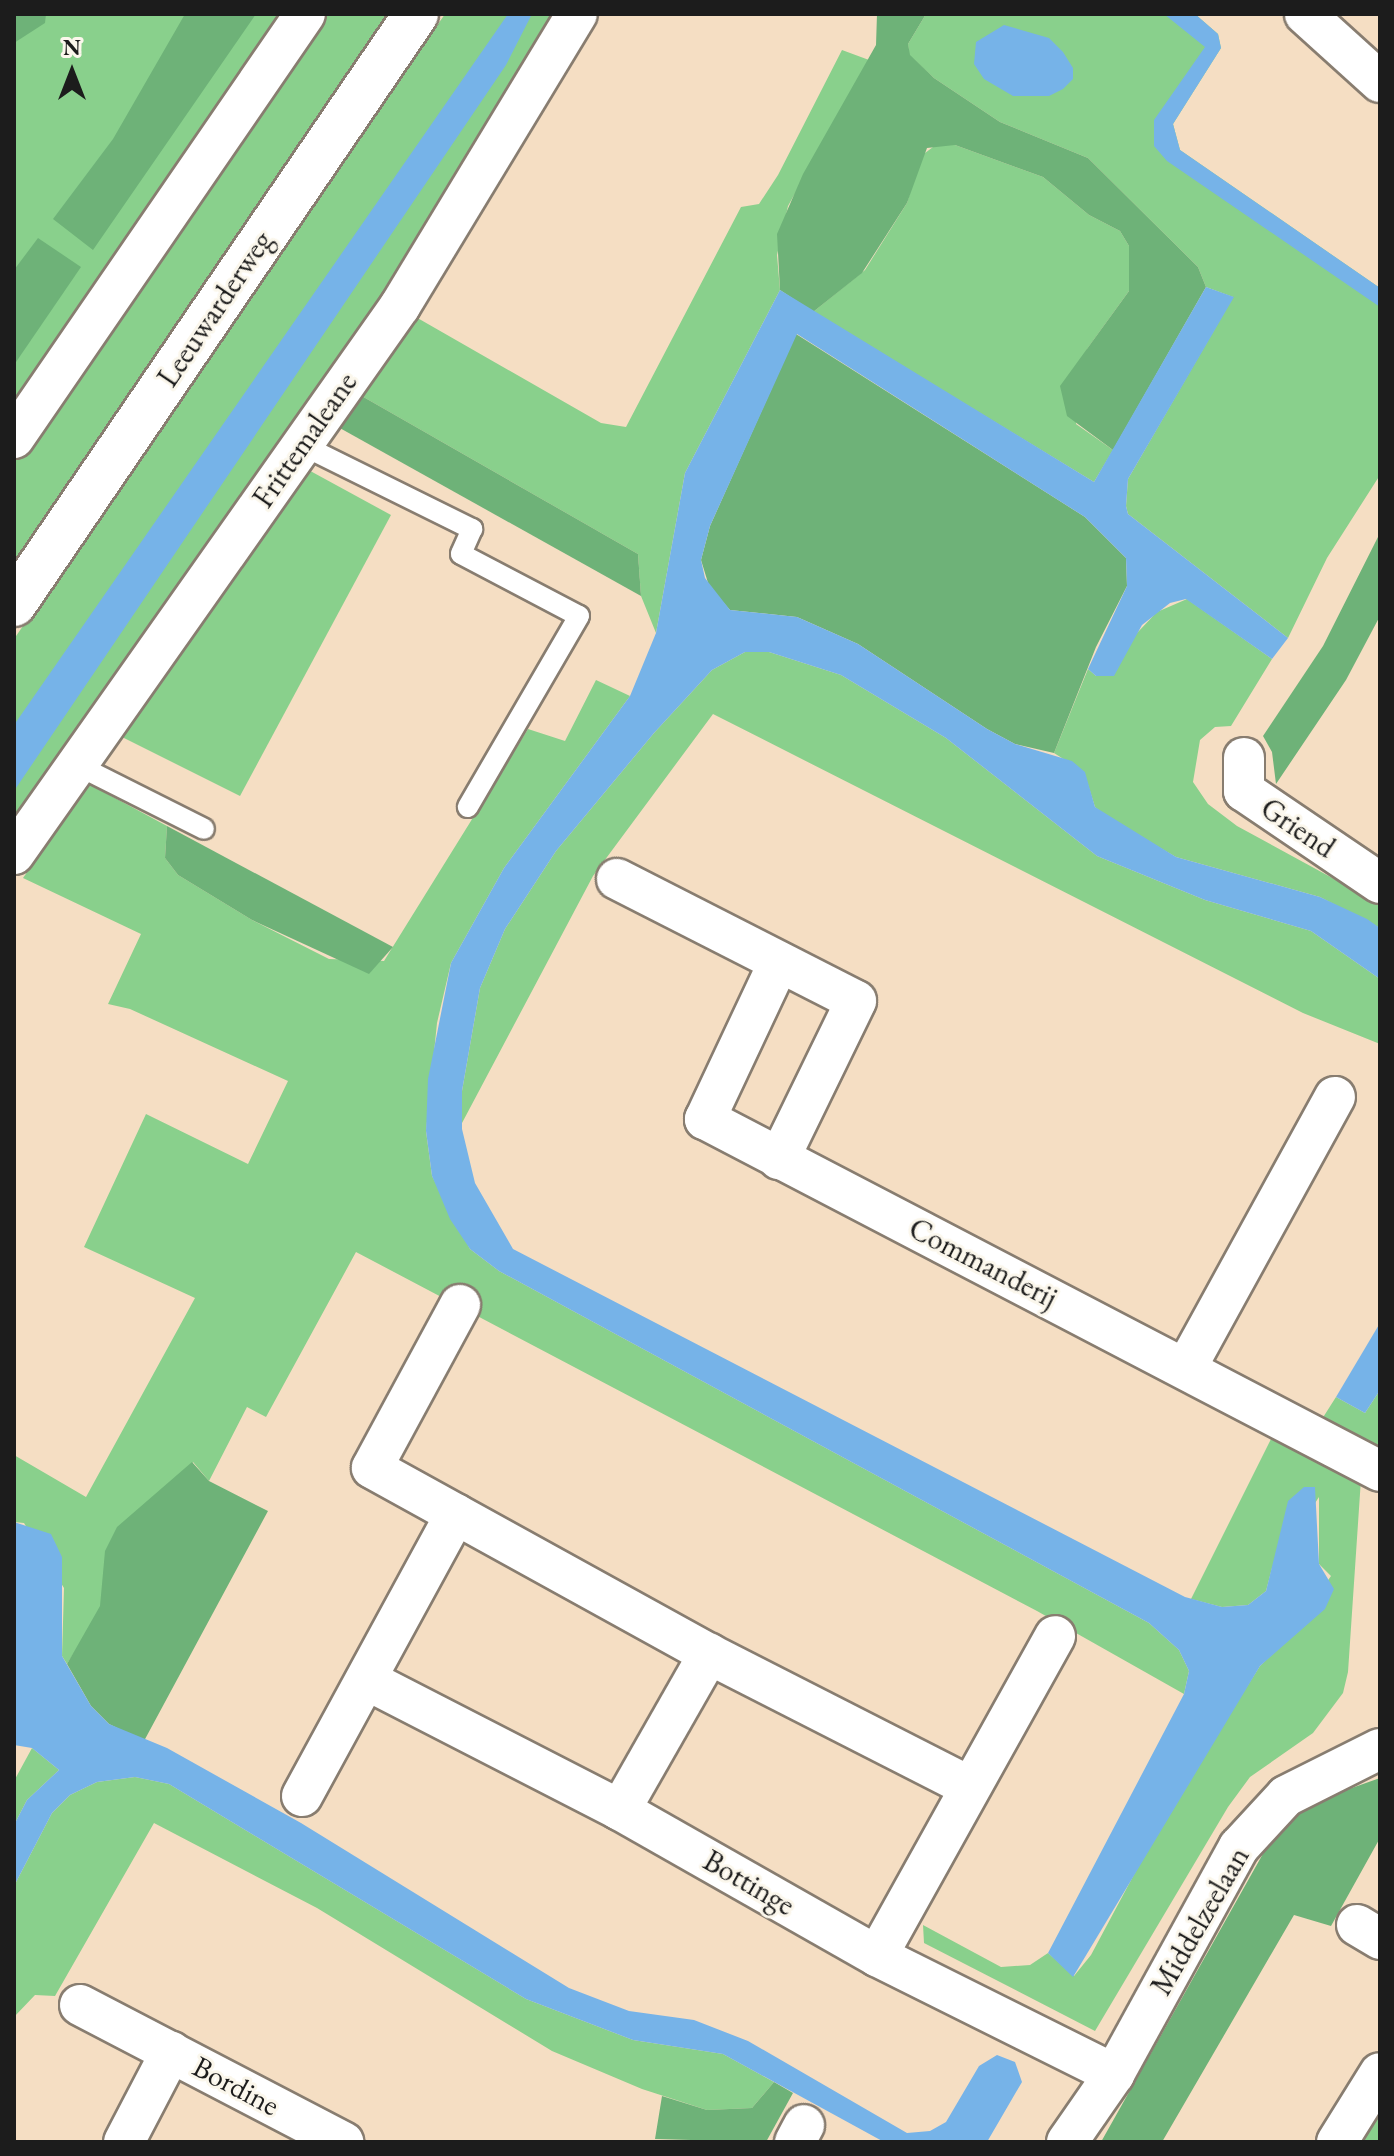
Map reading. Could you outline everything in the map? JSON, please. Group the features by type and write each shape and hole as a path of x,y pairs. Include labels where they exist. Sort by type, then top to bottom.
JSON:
{"main road":[{"name":"Leeuwarderweg","path":"14,604 416,14"}],"street":[{"path":"14,438 305,14"},
{"name":"Frittemaleane","path":"14,854 400,306 577,14"},
{"path":"1305,14 1380,82"},
{"name":"Griend","path":"1244,758 1244,791 1380,883"},
{"path":"617,879 856,1001 779,1159"},
{"name":"Commanderij","path":"779,962 705,1119 1187,1366 1380,1471"},
{"path":"1187,1366 1335,1097"},
{"path":"460,1305 372,1468 709,1654 970,1787"},
{"path":"302,1796 456,1514"},
{"path":"877,1956 1055,1636"},
{"path":"620,1810 709,1654"},
{"name":"Bottinge","path":"367,1680 620,1810 877,1956 1114,2074"},
{"name":"Middelzeelaan","path":"1067,2142 1114,2074 1239,1847 1286,1796 1380,1749"},
{"name":"Bordine","path":"80,2005 343,2142"},
{"name":"Bordine","path":"124,2142 171,2052"},
{"path":"1337,2142 1380,2073"}],"lane":[{"path":"302,445 472,529 461,554 579,616 468,807"},
{"path":"77,765 204,829"}],"green space":[{"path":"14,14 288,14 14,415"},
{"path":"14,14 46,14 45,23 14,43"},
{"path":"185,14 256,14 93,250 53,219 113,139"},
{"path":"320,14 394,14 14,564 14,457"},
{"path":"445,14 551,14 530,73 433,230 14,827 14,639"},
{"path":"877,14 926,14 908,44 910,55 934,78 1000,122 1088,158 1198,267 1206,287 1113,450 1067,416 1060,386 1129,291 1129,246 1120,231 1089,215 1043,177 955,145 927,148 907,203 862,273 813,312 780,290 777,234 803,174 876,45"},
{"path":"926,14 1195,14 1218,34 1221,48 1173,124 1180,150 1380,288 1380,475 1327,558 1288,638 1128,514 1126,506 1128,479 1233,297 1206,287 1198,267 1088,158 1000,122 934,78 909,55 908,44"},
{"path":"842,50 869,60 788,206 777,255 780,290 685,473 656,633 641,596 638,554 360,395 414,316 601,423 626,427 741,207 759,204 778,175"},
{"path":"937,144 955,145 1043,177 1089,215 1120,231 1129,246 1129,291 1087,349 1076,424 1113,450 1094,482 813,312 865,270 907,203 921,156"},
{"path":"38,238 81,267 14,365 14,270"},
{"path":"796,334 1085,517 1126,558 1127,586 1096,647 1054,753 1015,744 987,729 858,644 797,617 730,610 709,586 701,560 710,526"},
{"path":"360,395 638,554 641,596 338,427"},
{"path":"303,467 391,515 240,796 120,736"},
{"path":"1380,533 1380,616 1346,680 1276,784 1272,752 1263,736 1323,646"},
{"path":"1187,599 1272,659 1231,726 1215,727 1200,740 1193,782 1208,804 1237,826 1380,904 1380,928 1320,897 1176,857 1108,818 1095,807 1084,772 1054,753 1088,669 1096,676 1157,612"},
{"path":"745,652 769,652 841,675 946,738 1097,856 1205,900 1311,931 1380,979 1380,1044 1303,1013 713,714 593,876 462,1123 462,1091 480,988 505,929 556,851 654,733 712,670"},
{"path":"596,680 630,696 504,868 451,963 437,1023 426,1131 432,1176 470,1249 499,1271 1149,1623 1179,1650 1189,1671 1184,1694 1037,1611 356,1252 266,1417 247,1407 209,1481 193,1462 67,1664 62,1656 64,1588 24,1523 14,1522 14,1455 86,1497 195,1298 84,1247 146,1114 248,1164 288,1081 130,1009 108,1004 141,934 23,878 89,784 167,826 165,858 178,875 252,920 329,959 384,961 528,729 565,741"},
{"path":"167,826 393,947 369,974 252,920 178,875 165,858"},
{"path":"1380,1390 1379,1449 1322,1419 1336,1397 1365,1413"},
{"path":"1274,1433 1361,1479 1348,1672 1343,1693 1313,1733 1250,1777 1228,1807 1095,2031 924,1943 923,1925 1001,1967 1030,1965 1048,1953 1074,1976 1091,1955 1168,1811 1260,1666 1283,1644 1331,1576 1319,1564 1319,1497 1272,1568 1266,1591 1248,1605 1222,1607 1191,1599"},
{"path":"192,1462 209,1481 268,1511 144,1741 109,1724 91,1706 67,1664 100,1606 105,1551 117,1527"},
{"path":"32,1748 59,1770 27,1800 14,1825 14,1781"},
{"path":"135,1777 169,1784 526,1999 633,2040 723,2054 774,2082 752,2108 707,2110 642,2089 552,2051 317,1908 154,1823 55,1996 35,1995 14,2017 14,1886 52,1813 70,1795 97,1782"},
{"path":"1380,1778 1380,1838 1331,1926 1294,1915 1162,2142 1101,2142 1273,1836 1315,1801"},
{"path":"774,2082 793,2093 766,2142 655,2139 662,2096 707,2110 752,2108"},
{"path":"1380,2103 1380,2142 1355,2142"}],"water":[{"path":"508,14 532,14 506,65 14,791 14,725"},
{"path":"1164,14 1195,14 1218,34 1221,48 1173,124 1180,150 1380,288 1380,307 1167,161 1154,146 1154,120 1205,47"},
{"path":"1004,25 1049,38 1073,68 1073,79 1049,96 1013,96 984,79 974,64 976,42"},
{"path":"1206,287 1234,297 1128,479 1126,506 1128,514 1288,638 1272,659 1186,599 1170,603 1142,625 1114,676 1096,676 1088,669 1127,586 1126,558 1085,517 797,334 710,526 701,560 705,578 730,610 797,617 858,644 1015,744 1072,761 1085,772 1095,807 1176,857 1320,897 1367,919 1380,928 1380,979 1311,931 1205,900 1097,856 946,738 841,675 769,652 745,652 712,670 654,733 556,851 505,929 480,988 462,1091 462,1129 475,1183 513,1249 1185,1597 1222,1607 1248,1605 1266,1591 1288,1501 1304,1487 1315,1487 1319,1564 1334,1589 1325,1609 1260,1666 1073,1977 1048,1953 1184,1694 1189,1671 1179,1650 1149,1623 499,1271 470,1249 450,1219 432,1176 426,1131 428,1079 451,963 504,868 630,696 656,633 685,473 780,290 1094,482"},
{"path":"1380,1323 1380,1390 1365,1413 1336,1397"},
{"path":"14,1522 51,1534 62,1557 62,1656 91,1706 109,1724 167,1748 301,1823 569,1988 629,2011 694,2020 748,2041 907,2133 930,2131 946,2122 979,2066 997,2055 1015,2062 1022,2082 987,2142 884,2142 723,2054 633,2040 526,1999 169,1784 135,1777 97,1782 70,1795 52,1813 14,1886 14,1825 27,1800 59,1770 32,1748 14,1745"}]}
